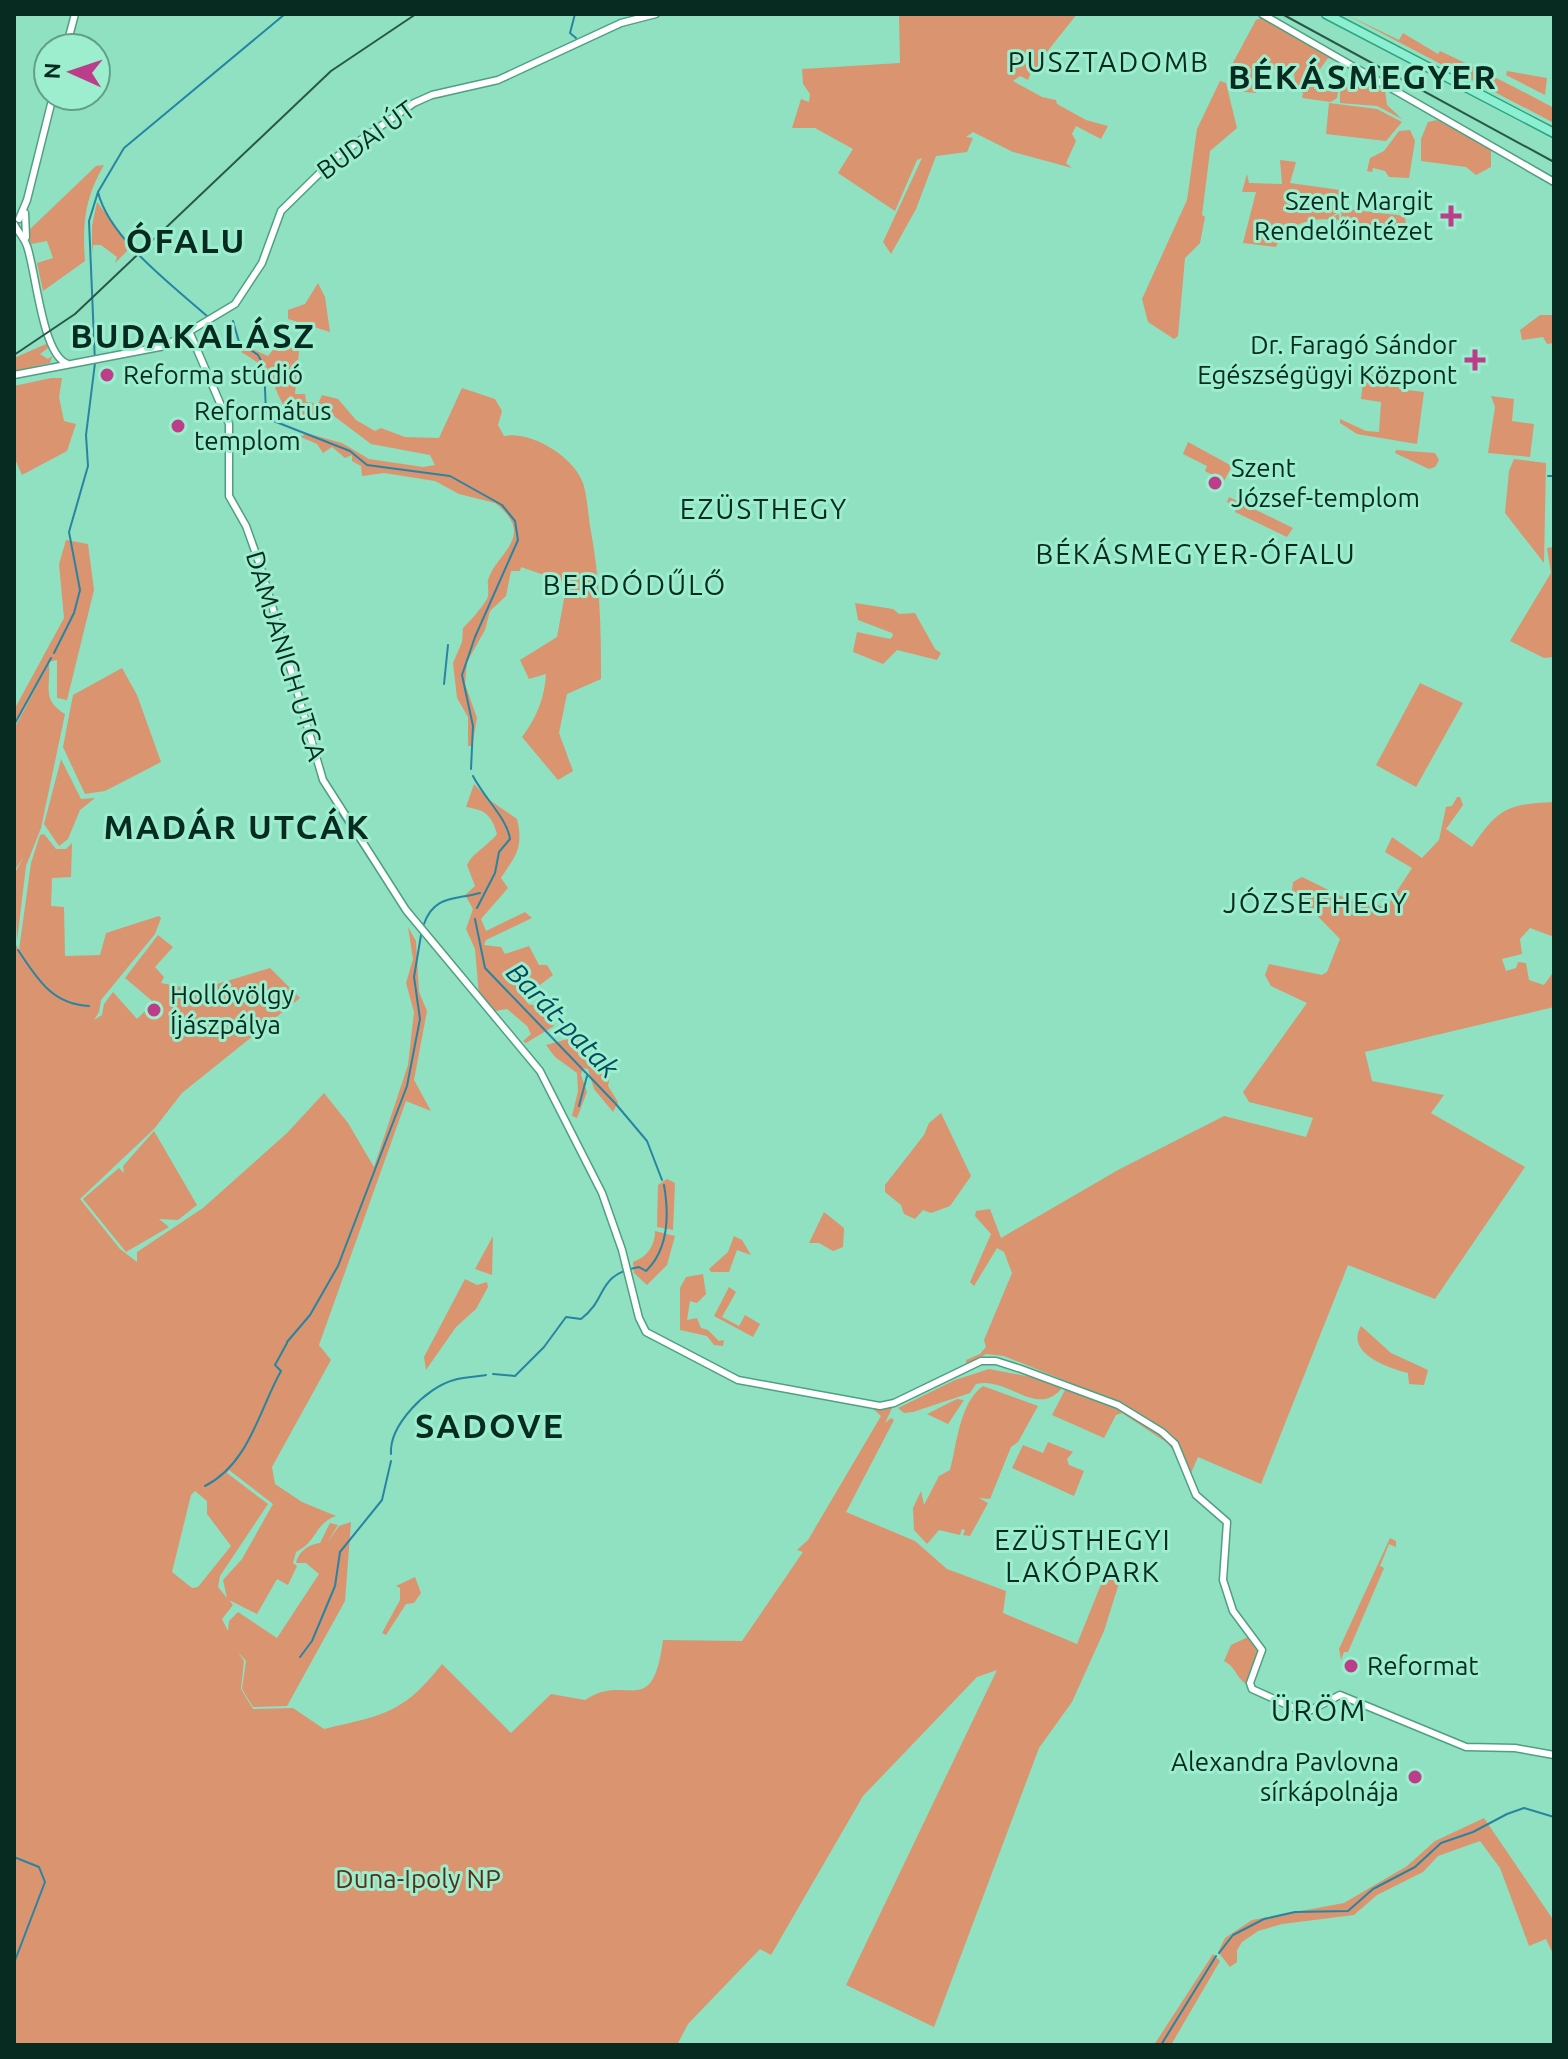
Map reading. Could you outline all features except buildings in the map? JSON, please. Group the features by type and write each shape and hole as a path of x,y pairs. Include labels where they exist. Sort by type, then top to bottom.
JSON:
{"main road":[{"name":"BUDAI ÚT","path":"193,330 238,301 260,267 281,211 320,171 357,142 423,98 498,80 615,25 656,14"},
{"path":"1262,14 1554,182"},
{"path":"1326,14 1554,130"},
{"path":"1338,14 1554,130"},
{"path":"49,112 27,200 18,223 27,244 47,332 60,362"},
{"path":"14,375 48,369 60,362 157,350 193,330"},
{"name":"DAMJANICH UTCA","path":"193,330 199,353 231,431 229,496 246,526 261,568 323,780 404,907 540,1071 602,1193 646,1332 738,1380 880,1406 894,1403 981,1361 991,1360 1086,1392 1157,1428 1175,1444 1196,1495 1227,1522 1223,1580 1233,1611 1262,1650 1250,1687 1302,1712 1310,1711 1328,1699"},
{"path":"1320,1694 1328,1699 1340,1695 1466,1747 1515,1748 1554,1755"}],"green space":[{"path":"899,14 1077,14 1046,53 1042,69 1032,70 1028,80 1020,76 1013,81 1042,97 1056,100 1057,104 1086,120 1108,126 1101,139 1076,126 1072,134 1076,141 1066,163 1072,168 1013,152 973,132 966,137 973,138 967,152 936,156 916,209 891,254 883,242 922,158 917,160 895,211 838,173 853,149 815,128 792,128 801,99 809,102 810,94 803,84 802,69 900,63"},
{"path":"1345,14 1399,40 1403,33 1438,54 1440,51 1526,93 1554,108 1554,123"},
{"path":"1261,18 1352,68 1328,58 1315,76 1314,89 1338,91 1337,98 1331,102 1302,98 1303,93 1295,86 1294,70 1267,69 1256,93 1234,91 1229,70 1256,20"},
{"path":"1356,71 1385,90 1387,105 1402,119 1377,106 1340,103 1340,83 1353,86 1358,76"},
{"path":"1507,71 1547,78 1545,95 1506,75"},
{"path":"1220,81 1226,83 1237,128 1210,151 1202,215 1205,217 1200,243 1185,258 1178,336 1174,339 1148,322 1142,299 1187,200 1197,129"},
{"path":"1329,103 1377,109 1402,122 1386,141 1326,134"},
{"path":"1437,120 1491,149 1491,167 1476,175 1466,167 1421,161 1421,139 1428,122"},
{"path":"1410,130 1415,141 1409,178 1389,177 1385,171 1373,168 1372,172 1367,171 1370,158 1384,151 1399,131"},
{"path":"1280,160 1296,162 1290,183 1340,190 1338,212 1331,217 1339,214 1339,220 1311,220 1294,226 1276,247 1243,243 1256,192 1242,192 1247,174 1249,183 1282,184"},
{"path":"104,165 86,211 85,261 43,291 37,263 53,258 47,241 31,244 27,232 96,166"},
{"path":"1342,201 1345,209 1405,216 1406,226 1402,230 1341,220"},
{"path":"97,202 131,247 115,263 117,257 101,245 93,245 92,254 92,226"},
{"path":"318,283 325,297 330,332 288,319 288,310 305,304"},
{"path":"1540,315 1554,315 1554,343 1547,344 1543,337 1522,340 1520,330"},
{"path":"275,339 299,351 295,394 305,394 306,402 318,404 322,395 338,399 356,420 375,431 381,428 405,437 439,438 462,388 495,399 502,411 498,425 504,436 526,437 550,448 578,473 586,493 596,565 601,679 567,694 559,733 573,771 558,780 522,737 539,707 546,674 529,679 520,660 557,637 567,583 521,567 520,571 511,571 506,596 490,611 485,630 467,662 465,684 477,718 472,746 468,746 468,717 457,698 453,663 462,642 463,628 487,599 492,570 511,544 513,525 495,503 459,494 435,481 384,473 362,476 361,466 352,461 352,455 345,458 332,447 323,453 317,444 301,437 306,433 342,443 369,459 423,467 435,465 430,455 371,444 330,413 304,416 294,406 283,405 268,374 241,352 247,347 268,356"},
{"path":"46,344 48,348 40,354 48,359 52,356 50,363 14,371 14,358"},
{"path":"1364,373 1398,379 1399,389 1424,392 1417,444 1357,434 1340,423 1340,419 1366,431 1379,432 1381,402 1361,399"},
{"path":"62,378 59,397 64,421 76,424 67,451 22,475 14,457 14,386"},
{"path":"1491,396 1514,399 1512,421 1534,424 1530,457 1488,453 1495,407"},
{"path":"1188,442 1232,466 1224,481 1205,471 1207,466 1183,454"},
{"path":"1396,450 1435,453 1439,460 1435,467 1429,469 1395,453"},
{"path":"1514,459 1546,463 1544,563 1505,513 1509,471"},
{"path":"1229,497 1293,528 1287,537 1235,512 1237,507 1227,502"},
{"path":"66,540 88,544 94,590 67,700 57,698 57,660 48,662 14,725 14,710 64,618 59,564"},
{"path":"1554,547 1554,657 1544,658 1510,641 1551,573 1547,548"},
{"path":"855,603 893,609 899,614 915,613 935,649 941,653 937,660 897,650 883,664 853,652 857,632 890,639 893,636 858,620"},
{"path":"49,663 50,698 65,714 41,828 26,866 17,941 14,874 24,857 14,871 14,729"},
{"path":"122,668 137,695 161,762 105,791 85,794 63,747 73,695"},
{"path":"1420,683 1463,703 1416,787 1376,765"},
{"path":"61,759 81,799 95,798 80,810 68,839 59,846 44,824"},
{"path":"474,784 488,799 517,819 519,829 517,852 501,878 508,888 481,919 486,931 525,912 532,918 486,940 484,945 501,947 505,954 529,946 539,965 547,965 553,975 524,997 528,1004 550,1009 543,1013 554,1026 526,1043 523,1041 531,1034 527,1026 507,1009 495,1011 479,996 475,949 466,929 473,909 465,895 475,886 467,865 497,834 486,814 466,807"},
{"path":"1457,797 1463,805 1446,829 1472,847 1489,824 1505,811 1554,802 1554,937 1530,928 1520,939 1522,954 1502,959 1506,971 1516,968 1518,962 1526,963 1529,980 1544,985 1554,971 1554,1007 1365,1052 1372,1081 1444,1095 1431,1113 1525,1167 1435,1299 1348,1265 1261,1484 1198,1457 1187,1482 1176,1453 1166,1442 1122,1413 1116,1415 1104,1438 1052,1415 1065,1390 1069,1389 1119,1409 1118,1402 1004,1356 986,1354 967,1366 966,1360 980,1354 986,1347 984,1340 1012,1273 1004,1252 997,1248 974,1286 970,1282 991,1234 975,1216 976,1211 990,1209 1001,1238 1118,1170 1224,1116 1306,1137 1313,1118 1249,1102 1243,1092 1307,1003 1271,986 1265,975 1269,964 1322,975 1327,972 1340,939 1292,890 1293,882 1302,877 1351,901 1354,896 1386,908 1412,868 1385,852 1392,837 1422,858 1439,840 1446,807 1452,806"},
{"name":"Duna-Ipoly NP","path":"44,834 56,849 66,849 72,843 71,877 52,878 51,906 64,907 65,956 100,955 106,933 159,916 161,918 155,934 101,1000 94,1020 102,1015 104,1004 113,992 137,1019 153,1003 164,1011 125,978 158,935 173,947 155,967 164,977 161,983 197,990 270,968 300,998 182,1093 154,1129 80,1199 120,1249 137,1262 137,1252 203,1208 287,1133 324,1093 348,1123 374,1167 408,1065 414,1012 406,983 413,959 408,927 416,941 419,992 427,1011 414,1080 431,1111 406,1101 319,1345 331,1360 272,1467 275,1484 302,1502 336,1516 324,1523 296,1552 293,1563 297,1566 288,1585 277,1579 257,1614 229,1600 233,1605 222,1619 228,1631 229,1621 238,1612 277,1638 319,1574 306,1563 296,1563 297,1559 305,1549 320,1543 330,1523 338,1525 327,1543 339,1526 351,1522 345,1601 287,1706 253,1707 242,1689 246,1661 238,1652 244,1661 241,1689 253,1709 293,1708 324,1729 377,1715 403,1703 442,1664 511,1733 551,1694 585,1700 600,1692 645,1688 658,1665 663,1640 742,1641 803,1552 797,1550 808,1540 881,1416 871,1407 893,1406 885,1423 891,1418 894,1420 846,1512 915,1541 947,1569 1006,1591 1003,1613 1077,1644 1104,1577 1120,1580 1104,1631 1072,1702 1039,1748 934,2027 846,1985 997,1670 977,1677 863,1796 771,1955 760,1949 688,2024 677,2045 14,2045 14,941 19,950 31,863 40,835","holes":["229,1470 273,1504 242,1559 223,1580 227,1598 218,1587 220,1576 268,1504 227,1473","195,1491 207,1501 207,1514 231,1546 198,1587 192,1588 172,1572 191,1495"]},
{"path":"579,1036 587,1058 599,1062 610,1075 608,1086 618,1102 613,1112 594,1089 588,1069 583,1068 581,1075 587,1092 577,1118 572,1116 578,1091 577,1073 555,1057 546,1045"},
{"path":"941,1113 971,1176 950,1206 931,1213 923,1210 915,1219 904,1214 901,1205 885,1192 885,1185 924,1135 929,1123"},
{"path":"154,1131 197,1205 178,1220 159,1219 169,1227 126,1252 83,1199 119,1168 124,1173 123,1166"},
{"path":"667,1179 675,1183 673,1230 657,1227 658,1185"},
{"path":"824,1212 844,1228 843,1247 833,1251 819,1243 809,1243"},
{"path":"655,1231 675,1236 667,1265 647,1285 634,1273 633,1262 649,1250"},
{"path":"493,1236 492,1275 475,1269"},
{"path":"734,1236 742,1240 751,1255 737,1250 729,1272 711,1272 709,1269 728,1252"},
{"path":"703,1274 706,1294 697,1303 690,1301 687,1320 697,1318 701,1328 708,1330 719,1341 724,1340 723,1346 714,1345 707,1336 680,1330 680,1288 686,1277"},
{"path":"465,1279 477,1285 487,1282 488,1287 476,1309 456,1327 426,1370 424,1357"},
{"path":"729,1287 736,1292 722,1317 739,1326 745,1315 760,1324 753,1337 714,1316"},
{"path":"1361,1326 1391,1353 1428,1370 1424,1385 1409,1384 1408,1373 1371,1358 1359,1344"},
{"path":"989,1369 1047,1380 1061,1389 1052,1397 1042,1399 999,1385 976,1384 970,1393 913,1412 904,1413 898,1408 955,1380"},
{"path":"983,1386 1038,1406 1018,1442 1011,1447 990,1499 979,1498 988,1503 970,1536 963,1535 965,1530 962,1529 960,1535 939,1530 927,1544 914,1530 913,1508 921,1491 924,1505 939,1476 950,1470 964,1413 975,1393"},
{"path":"957,1399 964,1400 948,1424 927,1414"},
{"path":"1048,1442 1073,1452 1067,1459 1069,1465 1084,1471 1074,1496 1012,1468 1023,1445 1043,1453"},
{"path":"1390,1538 1396,1541 1396,1547 1389,1544 1380,1566 1384,1568 1348,1652 1344,1652 1341,1660 1339,1649"},
{"path":"415,1577 421,1593 414,1603 406,1604 386,1635 382,1633 400,1600 400,1588 396,1586"},
{"path":"1248,1637 1259,1654 1246,1684 1224,1661 1231,1645"},
{"path":"1484,1818 1554,1921 1554,1956 1546,1939 1529,1946 1500,1868 1480,1841 1438,1856 1423,1872 1377,1895 1354,1915 1282,1924 1258,1931 1242,1942 1237,1950 1237,1962 1230,1967 1218,1952 1225,1938 1252,1920 1344,1903 1407,1866 1435,1841"},
{"path":"1213,1954 1220,1961 1171,2045 1154,2045"}],"waterway":[{"name":"Barát-patak","path":"207,316 128,243 104,209 98,192 124,148 285,14"},
{"path":"575,14 570,33 576,38"},
{"path":"54,653 74,613 80,590 69,532 88,466 86,435 95,363 89,221 98,192"},
{"name":"Barát-patak","path":"233,321 239,342 258,355 264,366 266,412 271,420 350,451 367,465 450,476 502,505 515,521 518,540 475,637 462,675 473,726 471,769"},
{"path":"1548,476 1554,476"},
{"path":"444,684 448,645"},
{"path":"14,725 51,658"},
{"name":"Barát-patak","path":"473,776 504,823 510,839 499,852 495,873 477,908"},
{"path":"340,814 384,881"},
{"path":"424,924 433,908 440,903 480,893"},
{"name":"Barát-patak","path":"475,919 485,968 614,1102"},
{"path":"287,1342 310,1315 338,1266 407,1086 420,1019 414,977 421,935"},
{"path":"18,950 46,988 65,1000 89,1006"},
{"path":"579,1106 587,1076"},
{"path":"615,1103 647,1141 662,1180"},
{"path":"493,1374 515,1376 544,1347 566,1317 581,1319 590,1311 615,1276 639,1267 646,1271 654,1262 666,1231 664,1185"},
{"path":"205,1486 220,1476 243,1450 281,1371 275,1365 287,1343"},
{"path":"391,1454 396,1431 403,1420 432,1390 454,1380 486,1375"},
{"path":"300,1657 312,1641 335,1586 340,1552 382,1500 391,1461"},
{"path":"1219,1953 1233,1935 1264,1919 1295,1912 1348,1911 1373,1889 1415,1867 1441,1843 1473,1832 1507,1814 1524,1808 1554,1817"},
{"path":"14,1857 39,1867 45,1882 14,1963"},
{"path":"1161,2045 1216,1956"}],"tram line":[{"path":"14,355 75,314 331,71 416,14"},
{"path":"1282,14 1554,162"}],"place":[{"name":"Szent Margit Rendelőintézet","path":"1451,216"},
{"name":"Dr. Faragó Sándor Egészségügyi Központ","path":"1475,360"},
{"name":"Reforma stúdió","path":"107,375"},
{"name":"Református templom","path":"178,426"},
{"name":"Szent József-templom","path":"1215,483"},
{"name":"Hollóvölgy Íjászpálya","path":"154,1010"},
{"name":"Reformat","path":"1351,1666"},
{"name":"Alexandra Pavlovna sírkápolnája","path":"1415,1777"}],"district":[{"name":"PUSZTADOMB","path":"1109,62"},
{"name":"BÉKÁSMEGYER","path":"1363,77"},
{"name":"ÓFALU","path":"186,241"},
{"name":"BUDAKALÁSZ","path":"193,336"},
{"name":"EZÜSTHEGY","path":"764,509"},
{"name":"BÉKÁSMEGYER-ÓFALU","path":"1196,554"},
{"name":"BERDÓDŰLŐ","path":"635,585"},
{"name":"MADÁR UTCÁK","path":"237,827"},
{"name":"JÓZSEFHEGY","path":"1316,903"},
{"name":"SADOVE","path":"490,1426"},
{"name":"EZÜSTHEGYI LAKÓPARK","path":"1083,1556"},
{"name":"ÜRÖM","path":"1319,1711"}]}
